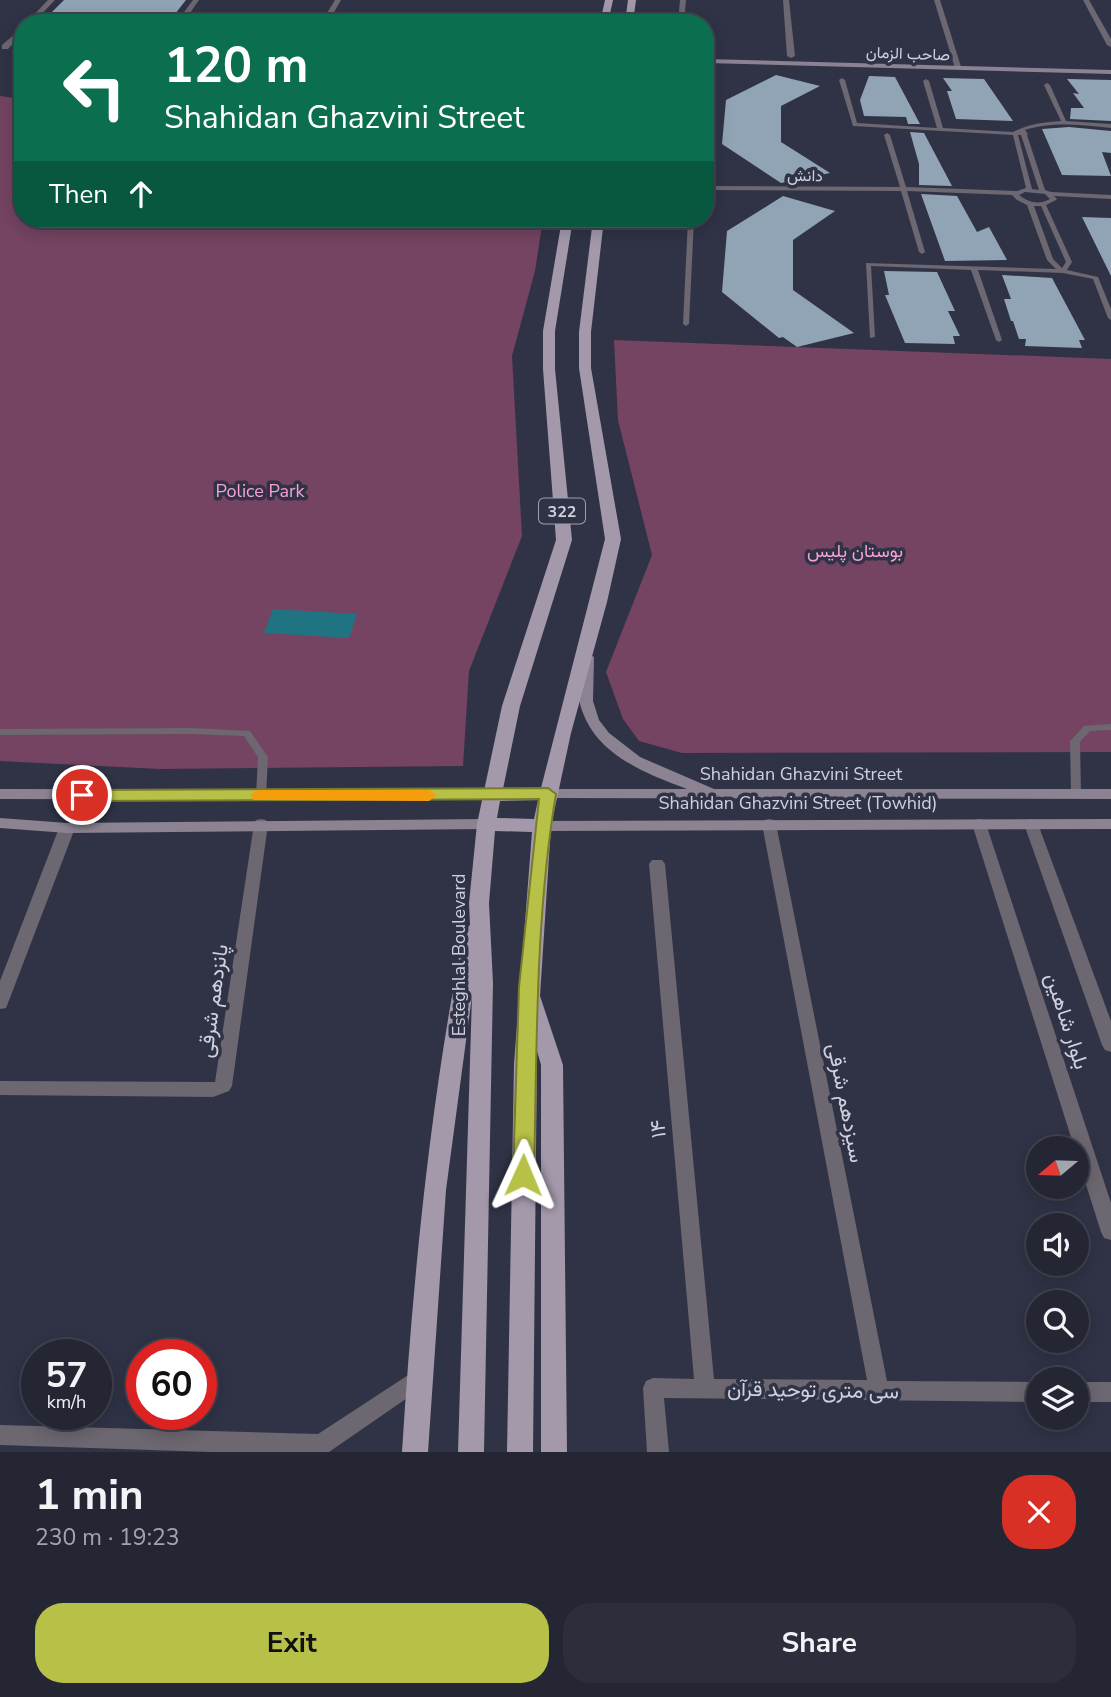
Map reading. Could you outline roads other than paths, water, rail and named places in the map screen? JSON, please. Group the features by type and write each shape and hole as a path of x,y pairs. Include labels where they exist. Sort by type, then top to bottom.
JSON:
{"main road":[{"name":"صاحب الزمان","path":"714,61 1111,72"},
{"name":"صاحب الزمان","path":"714,68 1111,78"},
{"name":"Esteghlal Boulevard","path":"471,1452 483,983 479,903 486,824 511,706 564,540 548,369 549,344 566,228"},
{"name":"322","path":"520,1452 524,1065 542,826 613,538 585,368 584,332 598,228"},
{"path":"589,633 586,701 598,729 619,751 647,768 716,795"},
{"path":"0,794 492,795"},
{"name":"Shahidan Ghazvini Street","path":"492,795 1111,794"},
{"path":"0,823 68,828 261,824 486,824"},
{"name":"Shahidan Ghazvini Street (Towhid)","path":"486,824 1111,824"},
{"path":"415,1452 424,1292 439,1151 463,983 479,903"},
{"path":"528,987 552,1065 554,1452"}],"street":[{"path":"38,14 52,0"},
{"path":"786,0 791,56"},
{"path":"937,0 960,68"},
{"path":"1086,0 1111,45"},
{"name":"پانزدهم شرقی","path":"0,1088 213,1090 223,1086 261,824"},
{"name":"سیزدهم شرقی","path":"769,824 879,1390"},
{"name":"بلوار شاهین","path":"979,824 1111,1232"},
{"name":"بلوار شاهین","path":"1031,824 1111,1045"},
{"path":"0,1003 68,828"},
{"name":"۱۴","path":"657,864 705,1389"},
{"path":"0,1436 323,1448 419,1378"},
{"name":"سی متری توحید قرآن","path":"658,1452 653,1388 1026,1392"},
{"path":"1089,1392 1111,1392"}],"lane":[{"path":"842,80 855,125 1015,133 1065,124 1111,126"},
{"path":"926,81 940,128"},
{"path":"1047,85 1065,124"},
{"path":"1024,131 1042,191"},
{"path":"1015,133 1029,189"},
{"path":"887,135 922,252"},
{"name":"دانش","path":"714,188 905,190 929,194 1016,195"},
{"path":"1016,195 1029,189 1042,191 1052,198 1111,203"},
{"path":"1016,195 1030,204 1043,204 1052,198 1111,197"},
{"path":"1030,204 1050,261 1063,271"},
{"path":"1043,204 1069,262 1063,271"},
{"path":"686,324 691,228"},
{"path":"872,337 868,264 1063,271 1096,278 1111,317"},
{"path":"974,269 999,340"},
{"path":"1076,794 1075,741 1087,727 1111,727"},
{"path":"0,732 191,730 247,733 263,757 261,796"}],"water":[{"path":"273,609 357,614 349,638 264,633"}],"park label":[{"name":"Police Park","path":"260,491"},
{"name":"بوستان پلیس","path":"855,551"}]}
